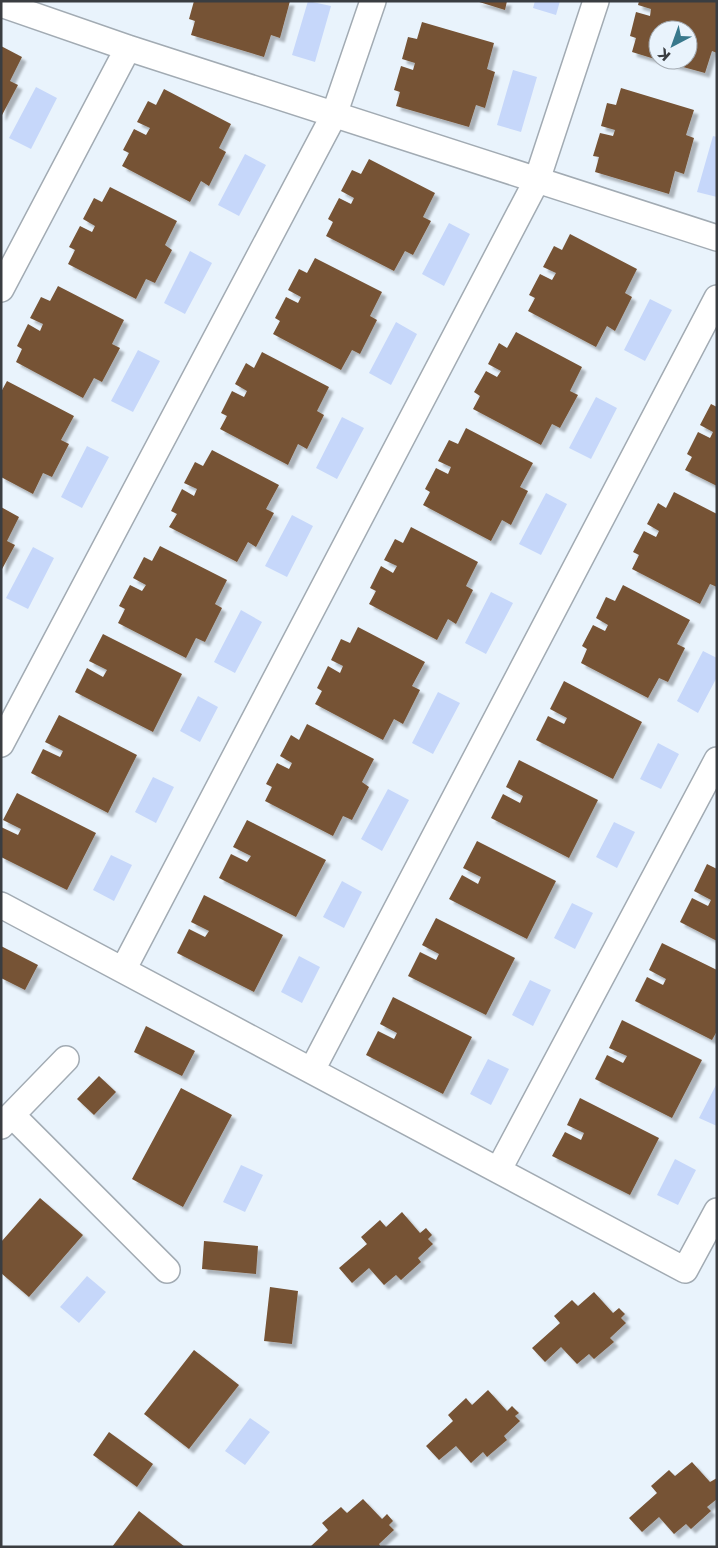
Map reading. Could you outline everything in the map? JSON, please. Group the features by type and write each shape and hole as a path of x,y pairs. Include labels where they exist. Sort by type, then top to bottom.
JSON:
{"street":[{"path":"1,744 334,114 373,1"},
{"path":"124,970 537,180 596,1"},
{"path":"1,4 128,48 717,238"},
{"path":"1,289 128,48"},
{"path":"312,1070 717,298"},
{"path":"499,1169 717,760"},
{"path":"1,905 686,1270 717,1210"},
{"path":"66,1059 6,1120 167,1270"}],"water":[{"path":"308,1 331,6 315,62 292,55"},
{"path":"535,1 560,1 556,15 533,8"},
{"path":"513,70 537,77 521,132 497,125"},
{"path":"36,87 57,98 31,149 9,138"},
{"path":"713,136 717,137 717,197 697,192"},
{"path":"245,154 266,165 239,216 218,205"},
{"path":"449,223 470,234 444,286 422,274"},
{"path":"190,251 212,263 185,314 164,303"},
{"path":"650,299 672,310 645,361 624,350"},
{"path":"396,322 417,334 391,385 369,373"},
{"path":"138,350 160,361 133,412 111,401"},
{"path":"596,397 617,408 591,459 569,448"},
{"path":"342,417 364,428 337,479 316,468"},
{"path":"87,446 109,457 82,508 61,497"},
{"path":"546,493 567,504 541,555 519,544"},
{"path":"292,515 313,526 287,577 265,566"},
{"path":"33,547 54,558 28,609 6,598"},
{"path":"491,592 513,603 486,654 465,643"},
{"path":"241,610 262,622 235,673 214,662"},
{"path":"703,651 717,658 717,677 698,713 677,701"},
{"path":"438,692 460,703 433,754 412,743"},
{"path":"198,696 218,707 200,742 180,731"},
{"path":"658,743 679,754 661,789 640,779"},
{"path":"153,777 174,787 156,823 135,812"},
{"path":"388,789 409,800 382,851 361,839"},
{"path":"614,822 635,832 617,868 596,857"},
{"path":"111,855 132,865 114,901 93,890"},
{"path":"342,881 362,892 344,928 323,917"},
{"path":"572,903 593,913 575,949 554,938"},
{"path":"299,956 320,967 302,1003 281,992"},
{"path":"530,980 551,990 533,1026 512,1015"},
{"path":"488,1059 509,1069 491,1105 470,1094"},
{"path":"717,1083 717,1126 699,1118"},
{"path":"675,1159 696,1170 678,1205 657,1195"},
{"path":"241,1165 263,1175 245,1212 223,1202"},
{"path":"87,1276 106,1292 79,1323 60,1307"},
{"path":"250,1418 270,1432 245,1465 225,1451"}],"building":[{"path":"194,1 290,1 280,38 271,35 264,57 191,35 195,21 189,19"},
{"path":"476,1 507,1 505,10"},
{"path":"639,1 717,1 717,53 712,51 705,73 694,70 698,70 698,20 648,20 648,57 632,52 636,38 630,36 636,12 650,16 651,9 638,5"},
{"path":"422,22 494,43 487,69 495,72 485,108 476,105 469,127 396,106 400,92 394,90 401,66 413,70 415,63 402,59 408,37 417,39"},
{"path":"1,46 22,57 10,81 18,85 1,117"},
{"path":"621,88 694,110 686,135 694,138 684,174 675,171 669,194 595,172 599,157 593,156 600,133 613,136 615,130 601,126 607,103 616,105"},
{"path":"164,89 231,124 219,148 226,152 209,186 201,181 190,202 122,166 129,153 123,150 134,129 146,135 150,128 137,122 148,101 156,105"},
{"path":"369,159 435,193 423,217 431,221 413,255 405,251 394,271 326,236 333,222 328,219 339,198 351,204 354,198 341,191 352,170 361,174"},
{"path":"110,187 177,221 165,245 172,250 155,283 146,279 136,299 68,264 75,250 69,247 80,226 92,232 95,226 83,219 94,198 102,202"},
{"path":"570,234 637,269 625,293 632,297 615,331 607,326 596,347 528,311 535,298 529,295 540,274 552,280 556,273 543,267 554,246 562,250"},
{"path":"315,258 382,292 370,316 377,320 360,354 352,350 341,370 273,334 280,321 275,318 286,297 298,303 301,297 288,290 299,269 307,273"},
{"path":"58,286 124,320 112,344 120,348 102,382 94,378 83,398 16,362 22,349 17,346 28,324 40,331 43,324 30,318 41,297 50,301"},
{"path":"516,332 582,367 570,391 578,395 560,428 552,424 541,445 473,409 480,396 474,392 486,371 497,377 501,371 488,364 499,343 507,348"},
{"path":"262,352 329,387 317,411 324,415 307,449 298,444 288,465 220,429 227,416 221,413 232,391 244,397 247,391 235,384 246,363 254,368"},
{"path":"7,381 74,416 61,440 69,444 52,477 43,473 33,494 1,477 1,392"},
{"path":"711,404 717,407 717,486 685,470 692,457 687,454 698,432 710,438 713,432 700,425"},
{"path":"466,428 533,463 520,487 528,491 511,525 502,520 491,541 423,505 430,492 425,489 436,468 448,474 451,467 438,461 449,440 458,444"},
{"path":"212,450 279,485 266,509 274,513 256,547 248,542 237,562 169,527 177,514 171,511 182,489 194,496 197,489 184,483 195,462 203,466"},
{"path":"674,492 717,514 717,587 710,584 700,604 632,569 639,555 633,552 644,531 656,537 659,531 647,524 658,503 666,508"},
{"path":"1,507 19,517 7,541 15,545 1,571"},
{"path":"411,527 478,562 466,586 473,590 456,624 448,619 437,640 369,604 376,591 370,588 381,566 393,573 397,566 384,560 395,539 403,543"},
{"path":"160,546 227,580 215,604 222,608 205,642 196,638 186,658 118,623 125,609 119,606 130,585 142,591 146,585 133,578 144,557 152,561"},
{"path":"623,585 690,620 677,644 685,648 668,682 659,678 648,698 581,663 587,649 582,646 593,625 605,631 608,625 596,618 606,597 615,601"},
{"path":"358,627 425,662 412,686 420,690 403,724 394,719 383,740 315,704 322,691 317,688 328,666 340,673 343,666 331,660 341,639 350,643"},
{"path":"103,634 182,674 153,732 75,692 87,668 103,677 107,670 89,661"},
{"path":"564,681 642,722 613,779 536,740 548,716 564,724 567,718 550,709"},
{"path":"59,715 137,755 108,813 31,773 43,749 60,757 63,751 45,742"},
{"path":"307,724 374,759 362,782 369,787 352,820 343,816 333,836 265,801 272,787 266,784 277,763 289,769 292,763 280,756 291,735 299,740"},
{"path":"519,760 598,800 569,858 491,818 503,794 520,803 523,796 506,787"},
{"path":"17,793 96,833 67,890 1,857 1,827 18,835 21,829 3,820"},
{"path":"247,820 326,860 296,917 219,878 231,854 247,862 251,856 233,847"},
{"path":"477,841 556,881 527,939 449,899 462,875 478,884 481,877 463,868"},
{"path":"707,864 717,869 717,941 680,922 692,898 708,906 711,900 694,891"},
{"path":"204,895 283,935 254,992 177,953 189,929 205,937 209,931 191,922"},
{"path":"436,918 515,958 486,1015 408,976 420,952 436,960 439,954 422,945"},
{"path":"662,943 717,970 717,1031 712,1040 635,1001 647,977 663,985 666,979 649,970"},
{"path":"1,946 38,965 25,990 1,978"},
{"path":"393,997 472,1037 443,1094 366,1055 378,1031 394,1039 397,1033 380,1024"},
{"path":"622,1020 702,1060 672,1118 595,1079 607,1055 623,1063 627,1056 609,1048"},
{"path":"146,1026 195,1051 182,1076 134,1052"},
{"path":"99,1076 116,1092 94,1115 77,1099"},
{"path":"181,1088 232,1115 183,1207 132,1179"},
{"path":"580,1098 659,1138 630,1195 552,1156 565,1132 581,1140 584,1133 567,1125"},
{"path":"40,1198 83,1235 29,1297 1,1273 1,1242"},
{"path":"402,1212 420,1233 426,1228 432,1235 428,1239 433,1244 418,1258 421,1262 401,1280 396,1275 384,1285 369,1268 352,1283 339,1268 367,1244 361,1237 380,1220 386,1227"},
{"path":"204,1241 258,1246 256,1274 202,1269"},
{"path":"270,1287 298,1291 292,1344 264,1341"},
{"path":"594,1292 613,1313 619,1308 625,1314 621,1318 626,1323 610,1338 614,1342 594,1359 589,1354 577,1364 561,1347 545,1362 532,1348 560,1323 554,1316 572,1300 578,1306"},
{"path":"194,1350 239,1385 189,1449 144,1414"},
{"path":"488,1390 507,1411 512,1406 519,1413 515,1416 520,1421 504,1436 507,1440 487,1457 483,1452 471,1463 456,1446 439,1460 426,1446 453,1421 448,1415 466,1398 472,1405"},
{"path":"109,1432 153,1464 137,1487 93,1455"},
{"path":"692,1462 710,1482 717,1478 717,1499 707,1507 711,1511 691,1529 686,1524 674,1534 659,1517 642,1532 629,1518 657,1493 651,1486 669,1470 675,1476"},
{"path":"363,1499 382,1519 387,1514 393,1521 389,1525 394,1530 379,1544 381,1547 310,1547 328,1530 322,1523 341,1507 347,1513"},
{"path":"139,1511 185,1547 112,1547"}]}
